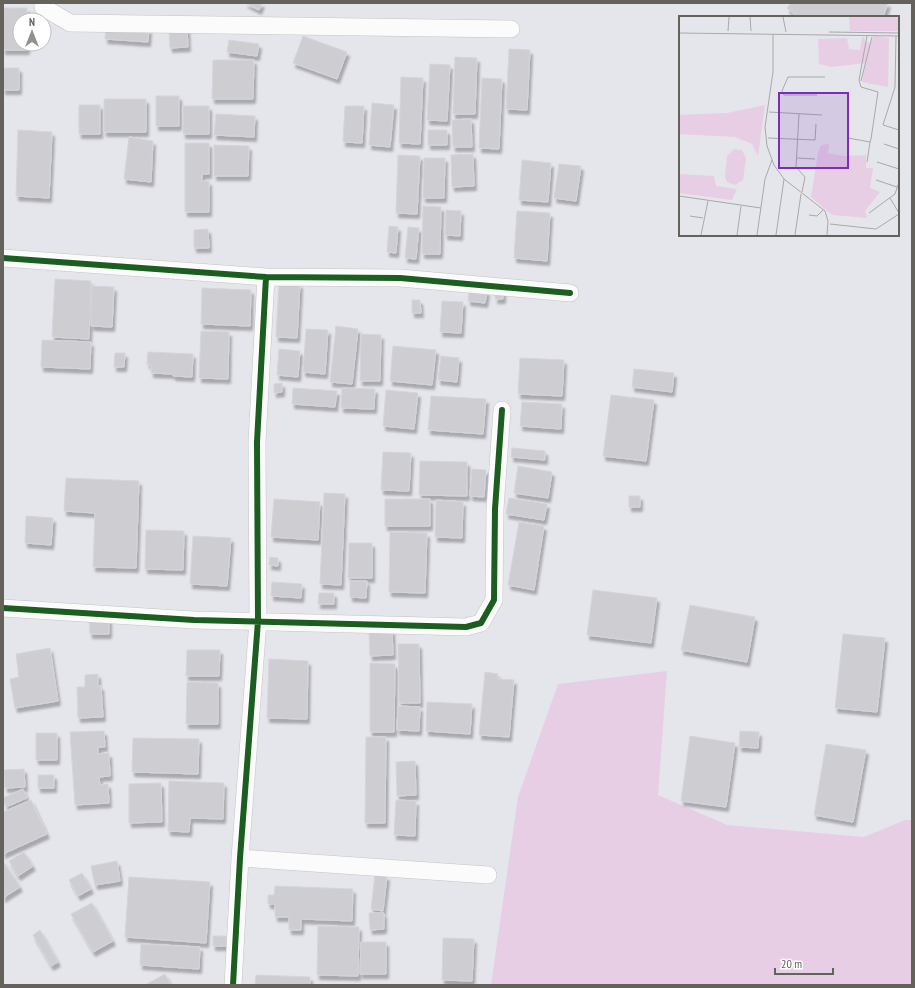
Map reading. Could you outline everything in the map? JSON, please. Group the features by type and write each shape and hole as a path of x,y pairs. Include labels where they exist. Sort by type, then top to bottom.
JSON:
{"street":[{"path":"43,3 43,8 70,23 511,29"},
{"path":"3,258 266,278 400,278 570,293"},
{"path":"233,985 240,858 258,621 257,442 266,278"},
{"path":"3,608 194,620 466,627 482,623 494,600 495,509 502,410"},
{"path":"240,858 488,875"}],"shaded area":[{"path":"667,671 658,795 727,825 864,837 905,820 912,820 912,985 491,985 518,797 558,684"}],"building":[{"path":"245,3 262,3 259,10"},
{"path":"791,3 888,3 883,16 796,16 787,8"},
{"path":"3,8 27,8 27,12 12,12 12,50 3,50"},
{"path":"106,26 149,29 148,42 105,39"},
{"path":"187,28 188,47 170,48 169,29"},
{"path":"303,36 347,52 337,79 293,63"},
{"path":"229,40 259,44 257,56 227,52"},
{"path":"509,49 530,50 527,110 506,109"},
{"path":"455,57 477,58 475,114 453,114"},
{"path":"213,60 254,60 253,99 212,99"},
{"path":"430,64 450,65 447,121 427,120"},
{"path":"3,68 19,68 19,90 3,90"},
{"path":"401,77 423,78 420,144 399,143"},
{"path":"482,78 502,79 499,149 479,148"},
{"path":"156,96 179,96 179,126 156,126"},
{"path":"104,99 146,99 146,132 104,132"},
{"path":"372,103 394,105 390,147 369,145"},
{"path":"79,105 100,105 100,134 79,134"},
{"path":"183,106 209,106 209,134 183,134"},
{"path":"345,106 364,106 362,143 343,142"},
{"path":"216,114 255,116 254,137 214,135"},
{"path":"471,119 472,147 453,147 452,120"},
{"path":"18,130 52,132 49,198 16,196"},
{"path":"428,130 447,130 447,145 428,145"},
{"path":"129,137 153,141 151,182 124,179"},
{"path":"185,143 209,143 209,174 202,174 202,181 209,181 209,212 185,212"},
{"path":"214,145 249,146 248,176 214,176"},
{"path":"473,154 474,186 452,187 451,155"},
{"path":"398,155 420,156 417,214 396,213"},
{"path":"424,158 445,158 444,198 423,198"},
{"path":"522,160 551,163 548,202 519,200"},
{"path":"559,164 581,166 576,201 554,198"},
{"path":"423,206 441,207 440,254 422,254"},
{"path":"446,210 461,211 460,236 445,235"},
{"path":"517,211 550,213 547,261 514,258"},
{"path":"389,226 398,227 396,253 387,252"},
{"path":"408,227 419,228 416,259 405,258"},
{"path":"208,229 209,248 194,248 194,230"},
{"path":"55,279 91,281 89,339 52,337"},
{"path":"279,283 300,284 297,338 276,337"},
{"path":"92,286 114,287 112,327 91,326"},
{"path":"202,288 251,290 250,326 201,324"},
{"path":"469,289 487,291 485,303 468,301"},
{"path":"496,289 503,290 503,299 495,299"},
{"path":"412,300 420,300 421,313 412,313"},
{"path":"442,301 463,302 461,333 440,332"},
{"path":"336,326 358,329 352,384 330,382"},
{"path":"306,329 328,330 325,374 303,372"},
{"path":"201,331 229,332 228,379 199,378"},
{"path":"361,334 381,335 380,381 360,381"},
{"path":"42,340 91,342 90,369 41,367"},
{"path":"393,346 436,350 432,385 390,381"},
{"path":"279,349 300,351 298,377 277,375"},
{"path":"148,352 193,354 192,377 151,373 151,365 147,364"},
{"path":"115,353 125,353 124,367 114,367"},
{"path":"441,356 459,358 457,382 438,380"},
{"path":"520,358 564,360 562,396 518,394"},
{"path":"634,369 674,373 672,392 632,387"},
{"path":"282,383 282,392 274,393 274,384"},
{"path":"293,388 337,391 335,407 292,404"},
{"path":"342,388 375,389 374,409 341,408"},
{"path":"386,390 418,393 414,429 383,426"},
{"path":"611,395 654,400 646,461 603,456"},
{"path":"431,396 486,399 483,434 428,430"},
{"path":"522,402 562,404 561,429 520,426"},
{"path":"512,448 545,451 545,460 511,457"},
{"path":"383,452 411,453 409,491 381,490"},
{"path":"420,461 467,462 467,496 419,495"},
{"path":"518,466 552,472 548,498 514,493"},
{"path":"472,469 486,470 484,497 470,496"},
{"path":"66,478 139,481 136,568 93,567 95,513 64,511"},
{"path":"324,493 345,494 341,585 320,584"},
{"path":"629,496 640,496 640,507 629,507"},
{"path":"509,498 547,504 544,520 506,514"},
{"path":"274,499 320,502 318,540 271,537"},
{"path":"385,499 430,499 430,526 385,526"},
{"path":"436,500 463,502 462,538 435,537"},
{"path":"26,516 53,518 51,545 25,543"},
{"path":"519,522 544,526 534,590 508,585"},
{"path":"146,530 184,531 183,570 145,569"},
{"path":"390,532 427,533 425,593 389,592"},
{"path":"193,536 231,538 227,586 190,584"},
{"path":"349,543 372,543 372,578 348,578"},
{"path":"270,557 278,558 278,566 269,565"},
{"path":"350,581 367,581 366,598 350,597"},
{"path":"272,582 302,584 301,598 271,596"},
{"path":"593,590 657,598 651,643 587,635"},
{"path":"319,593 334,593 334,604 318,604"},
{"path":"690,605 755,617 747,662 681,650"},
{"path":"89,618 109,618 109,634 90,634"},
{"path":"369,630 392,630 393,655 370,656"},
{"path":"843,634 885,638 877,712 835,708"},
{"path":"398,644 419,644 420,703 399,703"},
{"path":"50,648 58,701 15,708 10,679 19,677 16,654"},
{"path":"187,650 220,650 219,676 186,676"},
{"path":"269,659 308,661 307,719 267,718"},
{"path":"370,663 395,664 394,732 370,732"},
{"path":"485,672 498,674 497,679 514,680 509,737 479,735"},
{"path":"98,674 98,686 101,686 103,717 78,718 77,687 85,687 85,675"},
{"path":"187,682 218,683 218,724 186,724"},
{"path":"427,702 472,704 470,734 426,731"},
{"path":"398,706 420,707 419,731 397,730"},
{"path":"104,731 105,747 98,747 98,754 109,753 110,776 99,777 100,785 108,784 109,803 75,805 70,732"},
{"path":"740,731 759,732 758,748 739,747"},
{"path":"36,733 57,733 57,760 36,760"},
{"path":"690,736 735,743 726,807 681,801"},
{"path":"366,737 386,737 385,823 365,823"},
{"path":"133,738 199,739 198,774 132,772"},
{"path":"826,744 866,750 853,822 814,815"},
{"path":"415,761 416,795 397,796 396,762"},
{"path":"24,769 25,787 5,788 4,770"},
{"path":"38,775 54,775 54,788 38,788"},
{"path":"169,781 224,783 223,819 190,818 189,832 168,831"},
{"path":"161,783 162,822 129,823 129,784"},
{"path":"23,789 27,798 6,807 3,798"},
{"path":"31,800 47,834 3,854 3,812"},
{"path":"396,800 416,801 415,836 394,835"},
{"path":"24,852 33,866 18,876 9,861"},
{"path":"3,861 20,887 3,898"},
{"path":"117,861 120,881 95,885 91,866"},
{"path":"82,873 91,889 78,896 69,880"},
{"path":"375,875 387,876 383,911 371,909"},
{"path":"129,877 210,882 206,943 125,937"},
{"path":"275,886 353,889 352,921 301,919 301,930 289,930 289,917 275,917 275,904 268,904 268,895 274,895"},
{"path":"92,903 113,941 93,952 71,914"},
{"path":"369,913 384,913 384,929 370,930"},
{"path":"318,926 359,927 358,976 317,975"},
{"path":"40,930 58,962 51,966 33,935"},
{"path":"213,936 226,936 226,946 213,946"},
{"path":"443,938 474,939 472,981 442,980"},
{"path":"361,942 386,942 386,974 360,974"},
{"path":"141,944 200,947 199,969 140,965"},
{"path":"165,974 171,985 145,985"},
{"path":"256,975 310,977 310,985 255,985"}],"cycle path":[{"path":"3,258 266,277 400,278 570,293"},
{"path":"233,985 240,858 258,621 257,442 266,277"},
{"path":"3,608 194,620 466,627 481,623 494,600 495,509 502,410"}]}
